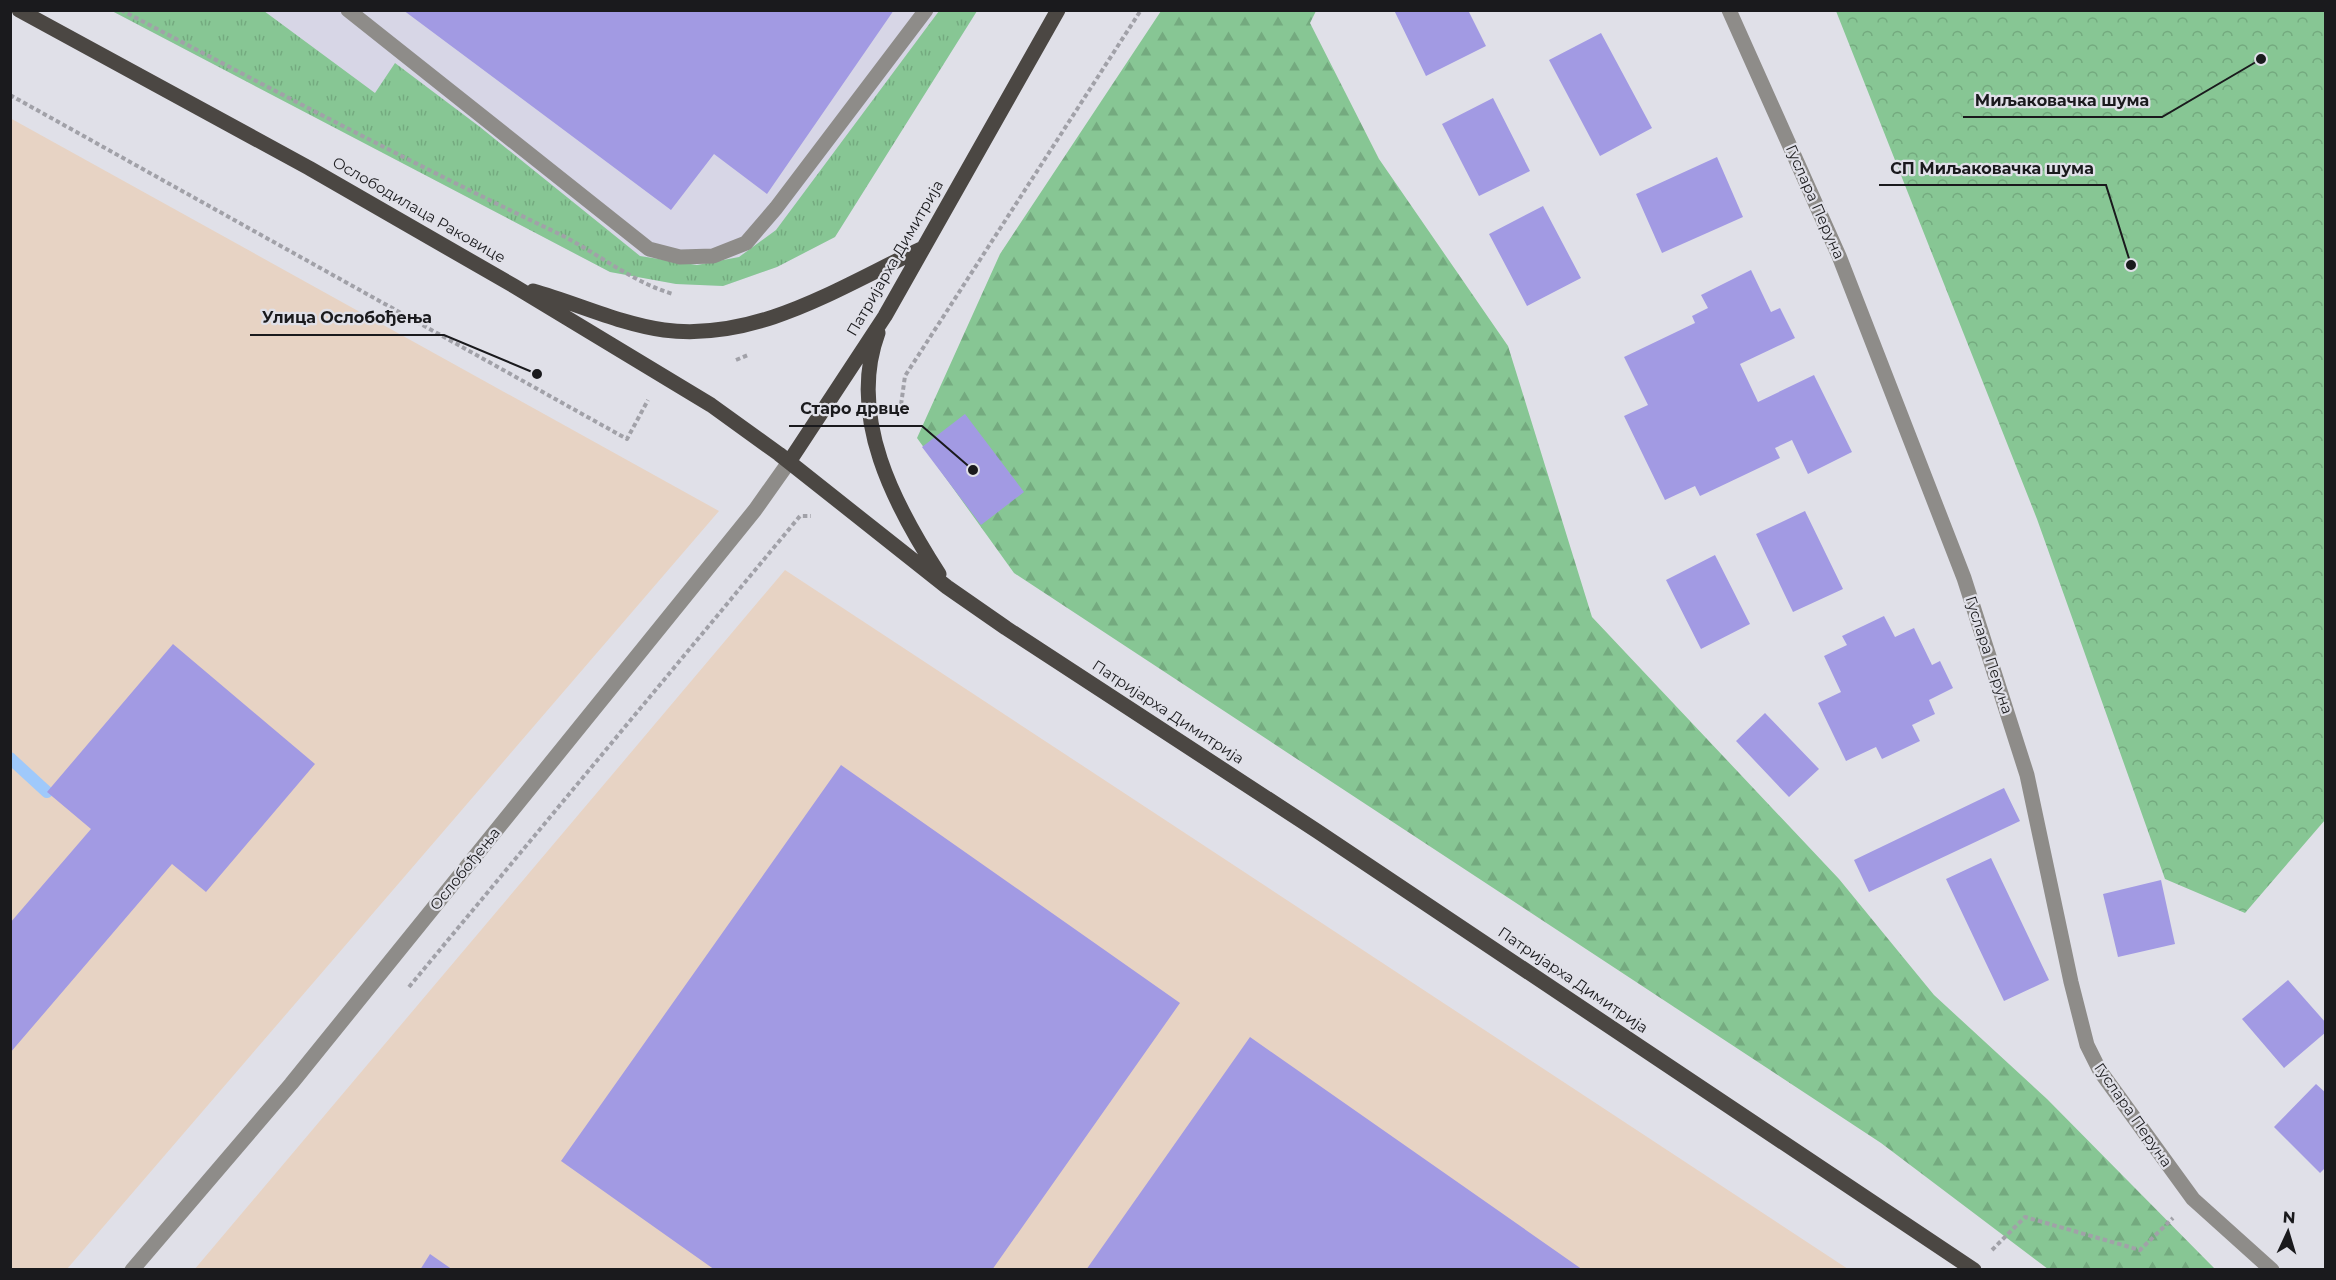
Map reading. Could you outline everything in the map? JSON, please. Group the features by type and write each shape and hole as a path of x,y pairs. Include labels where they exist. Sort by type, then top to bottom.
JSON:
{"main road":[{"name":"Ослободилаца Раковице","path":"19,10 309,168 514,286 711,405 789,462"},
{"name":"Патријарха Димитрија","path":"1058,10 885,316 789,462 947,587 1974,1269"},
{"path":"514,286 663,330 698,332 732,329 793,310 921,249"},
{"path":"885,316 875,343 870,375 870,405 877,448 895,501 947,587"}],"street":[{"path":"348,10 649,249 680,257 713,256 746,243 776,208 926,10"},
{"name":"Гуслара Перуна","path":"1729,10 1839,256 1964,578 2027,775 2071,982 2087,1045 2100,1071 2193,1199 2272,1269"},
{"name":"Ослобођења","path":"132,1269 291,1084 755,510 789,462"}],"path":[{"path":"121,10 448,180 587,247 649,288 673,294"},
{"path":"902,424 900,413 905,376 1141,10"},
{"path":"10,95 627,439 650,396"},
{"path":"401,996 800,516 821,516"},
{"path":"1990,1253 2025,1217 2140,1250 2193,1199"}],"shaded area":[{"path":"112,11 977,11 835,237 777,267 723,286 676,284 610,272"},
{"path":"10,118 719,511 67,1269 11,1269"},
{"path":"785,570 1848,1269 194,1270"}],"green space":[{"path":"112,11 264,11 375,93 395,63 480,127 640,256 697,265 739,257 776,230 939,11 977,11 835,237 777,267 723,286 676,284 610,272"},
{"path":"1161,11 1316,11 1310,23 1379,159 1508,346 1592,617 1839,879 1934,995 2047,1099 2215,1269 2048,1269 1881,1143 1014,573 917,438 1000,254"},
{"path":"1836,11 2325,11 2325,820 2245,913 2165,879 2037,519"}],"building":[{"path":"403,10 894,10 767,194 714,154 671,210"},
{"path":"1394,10 1468,10 1486,46 1426,76"},
{"path":"1601,33 1652,128 1600,156 1549,60"},
{"path":"1493,98 1530,171 1479,196 1442,124"},
{"path":"1717,157 1743,217 1662,253 1636,194"},
{"path":"1543,206 1581,278 1527,306 1489,234"},
{"path":"1751,270 1771,312 1780,308 1795,338 1740,364 1758,402 1814,375 1852,452 1808,474 1792,440 1775,448 1780,458 1700,496 1695,486 1665,500 1624,416 1648,405 1624,357 1695,323 1692,316 1708,308 1701,295"},
{"path":"965,414 1024,492 981,525 922,447"},
{"path":"1805,511 1843,589 1793,612 1756,534"},
{"path":"1715,555 1750,624 1701,649 1666,580"},
{"path":"1884,616 1895,637 1914,628 1932,665 1940,661 1953,688 1929,700 1935,714 1912,725 1920,741 1882,759 1876,747 1846,761 1818,703 1841,692 1824,656 1847,645 1842,636"},
{"path":"173,644 315,764 206,892 172,864 10,1053 10,923 91,829 47,792"},
{"path":"1765,713 1819,769 1789,797 1736,741"},
{"path":"841,765 1180,1003 992,1270 715,1270 561,1161"},
{"path":"2004,788 2020,821 1869,892 1854,860"},
{"path":"1991,858 2049,980 2004,1001 1946,879"},
{"path":"2161,880 2175,944 2118,957 2103,894"},
{"path":"2288,980 2326,1023 2326,1032 2284,1068 2242,1019"},
{"path":"1250,1037 1583,1270 1086,1270"},
{"path":"2316,1084 2326,1093 2326,1167 2320,1173 2274,1127"},
{"path":"430,1254 453,1270 420,1270"}],"waterway":[{"path":"10,758 47,792"}],"place":[{"name":"Миљаковачка шума","path":"2261,59"},
{"name":"СП Миљаковачка шума","path":"2131,265"},
{"name":"Улица Ослобођења","path":"537,374"},
{"name":"Старо дрвце","path":"973,470"}]}
